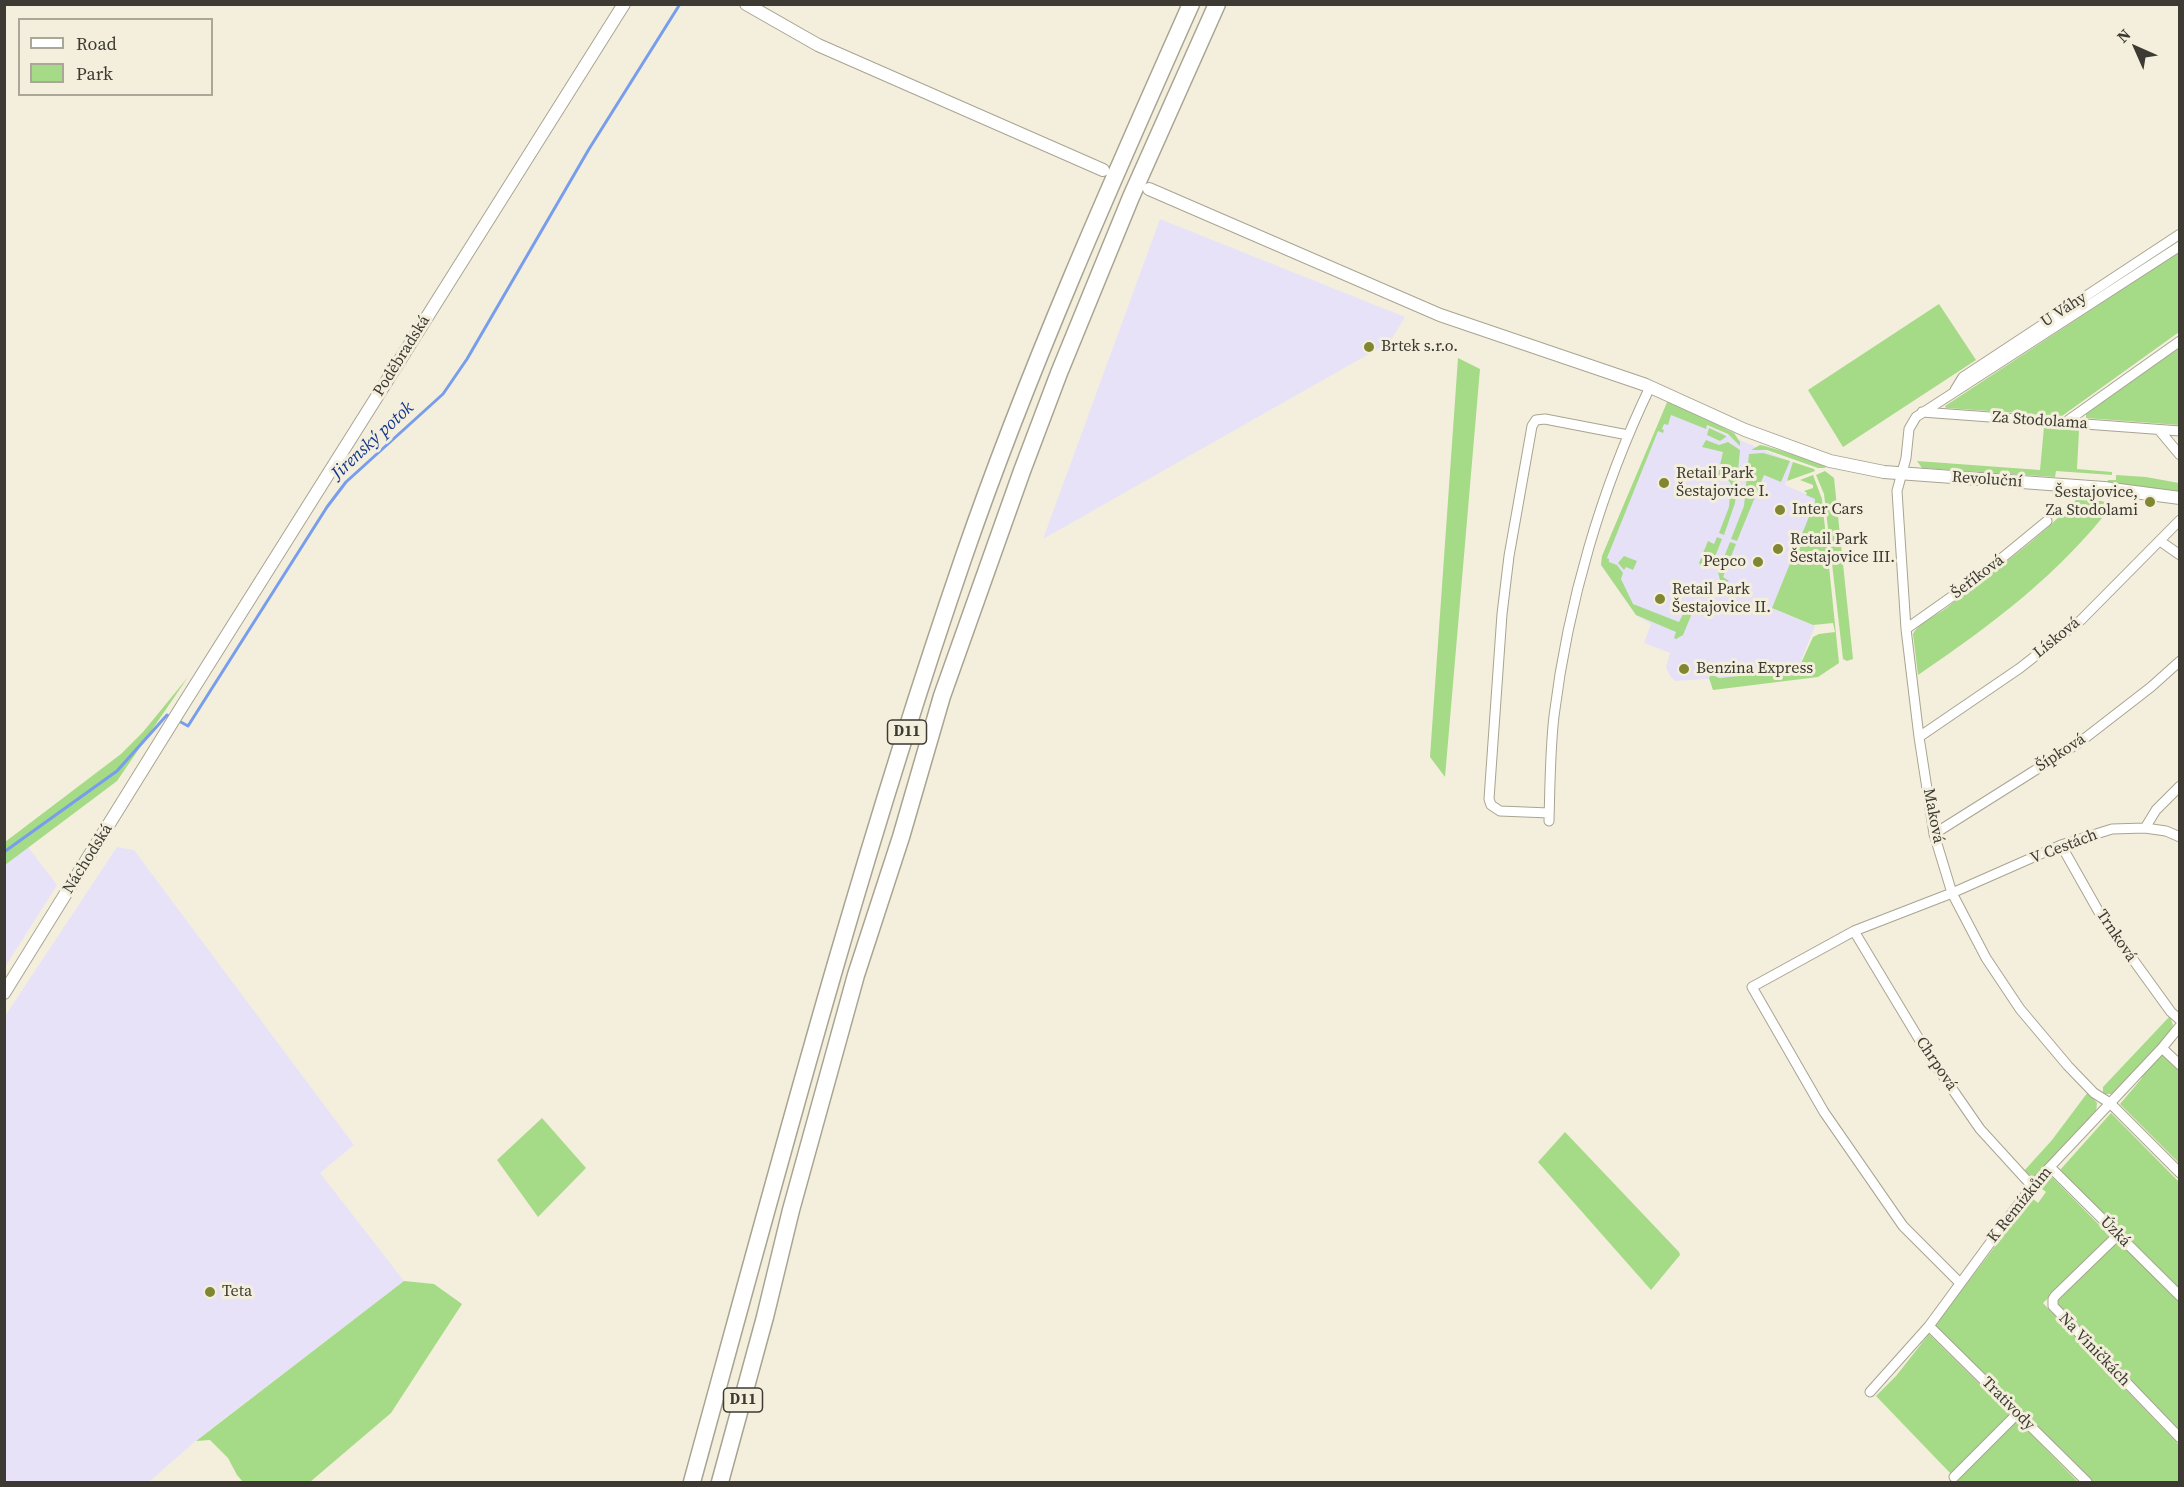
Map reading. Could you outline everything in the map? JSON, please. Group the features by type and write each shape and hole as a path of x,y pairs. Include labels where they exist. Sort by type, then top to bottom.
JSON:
{"highway":[{"name":"D11","path":"692,1482 837,957 876,828 965,554 1037,362 1110,187 1191,4"},
{"name":"D11","path":"720,1482 765,1317 791,1210 856,975 902,837 942,696 1014,491 1059,373 1131,197 1217,4"}],"street":[{"name":"Poděbradská","path":"171,725 624,4"},
{"path":"746,4 819,45 1103,170"},
{"name":"Revoluční","path":"1149,189 1440,315 1650,387 1745,430 1830,461 1856,468 1902,474 2111,489 2180,498"},
{"name":"U Váhy","path":"1954,392 1963,377 2180,234"},
{"name":"U Váhy","path":"1902,474 1910,424 1922,412 2180,246"},
{"path":"2063,424 2180,341"},
{"path":"1628,435 1545,419 1536,420 1532,426 1509,556 1502,614 1489,799 1491,806 1500,811 1549,817 1554,716 1582,573 1602,507 1628,435 1650,387"},
{"name":"Za Stodolama","path":"1922,412 2180,431"},
{"path":"2159,430 2178,449"},
{"name":"Maková","path":"1902,474 1897,491 1906,629 1934,834 1952,893 1986,958 2020,1010 2094,1093 2110,1103 2180,1173"},
{"name":"Lísková","path":"1919,737 2020,668 2081,620 2180,520"},
{"name":"Šeříková","path":"1906,629 1990,569 2047,521"},
{"path":"2160,542 2180,555"},
{"name":"Šípková","path":"1934,834 2080,742 2151,687 2180,661"},
{"name":"Náchodská","path":"4,993 171,725"},
{"path":"2145,828 2156,810 2180,786"},
{"name":"V Cestách","path":"1960,1282 1903,1226 1824,1112 1752,987 1854,931 1952,893 2061,845 2112,829 2145,828 2166,831 2180,837"},
{"name":"Trnková","path":"2061,845 2100,914 2164,1002 2180,1020"},
{"name":"Chrpová","path":"1854,931 1928,1054 1980,1129 2032,1186"},
{"name":"K Remízkům","path":"1870,1392 1929,1326 2032,1186 2180,1026"},
{"path":"2162,1048 2180,1065"},
{"name":"Úzká","path":"2050,1167 2180,1296"},
{"name":"Na Viničkách","path":"2118,1235 2055,1296 2053,1306 2180,1438"},
{"name":"Trativody","path":"1929,1326 2087,1482"},
{"path":"1954,1477 2018,1413"}],"shaded area":[{"path":"1160,219 1405,317 1390,342 1043,539"},
{"path":"1665,409 1707,424 1707,426 1794,463 1785,485 1820,500 1776,610 1815,626 1796,673 1675,681 1666,667 1670,653 1644,643 1651,624 1636,615 1607,559 1620,520"},
{"path":"28,847 57,885 5,967 5,865"},
{"path":"117,847 134,850 354,1145 320,1173 404,1281 199,1438 149,1482 5,1482 5,1016"}],"green space":[{"path":"2179,252 2179,332 2062,416 1946,408 1945,406"},
{"path":"1939,304 1976,360 1843,447 1808,390"},
{"path":"2179,347 2179,425 2086,418 2086,414"},
{"path":"1458,358 1480,369 1445,777 1430,757"},
{"path":"1668,400 1734,433 1740,442 1740,446 1728,434 1707,425 1706,429 1671,415 1668,425 1664,424 1663,433 1658,431 1607,558 1623,573 1621,579 1633,604 1679,622 1686,608 1693,611 1683,635 1676,639 1674,638 1676,632 1636,615 1601,565 1602,556"},
{"path":"2044,427 2079,430 2077,469 2112,472 2112,475 2056,471 2055,477 1922,468 1917,461 2040,470"},
{"path":"1709,428 1726,437 1720,441 1707,435"},
{"path":"1706,440 1719,445 1728,442 1740,450 1735,503 1724,535 1719,533 1729,507 1731,484 1728,480 1717,478 1723,452 1702,447"},
{"path":"1760,445 1826,464 1825,468 1818,468 1767,450 1751,450"},
{"path":"1763,453 1790,461 1781,482 1764,475 1737,541 1731,539 1744,506 1749,454"},
{"path":"1793,462 1814,469 1815,471 1787,481"},
{"path":"1825,471 1834,478 1853,659 1847,661 1843,659 1824,494 1816,475"},
{"path":"1813,475 1822,499 1839,663 1818,677 1713,690 1709,678 1711,674 1719,678 1759,674 1764,665 1782,673 1797,672 1813,637 1835,632 1833,623 1813,625 1772,608 1815,502 1815,499 1806,495 1804,491 1813,488 1813,485 1800,480"},
{"path":"2116,475 2179,483 2179,494 2108,485 2108,480 2116,480"},
{"path":"2076,500 2113,504 2047,576 1997,618 1918,675 1913,634 1916,630 2046,529"},
{"path":"1717,537 1722,539 1712,564 1707,568 1702,567 1699,563 1708,541 1714,544"},
{"path":"1730,542 1736,544 1723,577 1729,581 1725,583 1720,580 1718,572"},
{"path":"1624,556 1637,561 1633,570 1626,567 1624,570 1618,563"},
{"path":"188,677 117,781 5,865 5,842 121,754 143,732"},
{"path":"2170,1016 2173,1025 2169,1034 2113,1094 2103,1094 2103,1087"},
{"path":"2159,1055 2164,1055 2179,1069 2179,1163 2120,1104"},
{"path":"2088,1092 2097,1103 2096,1113 2038,1174 2031,1176 2024,1171 2052,1140"},
{"path":"2111,1113 2179,1182 2179,1290 2060,1170"},
{"path":"542,1118 586,1168 538,1217 497,1160"},
{"path":"1565,1132 1679,1252 1680,1255 1651,1290 1538,1162"},
{"path":"2052,1177 2111,1237 2043,1303 2179,1445 2179,1482 2093,1482 1935,1325 2032,1198 2038,1203 2046,1192 2041,1188"},
{"path":"2119,1240 2179,1301 2179,1433 2058,1307 2058,1299"},
{"path":"404,1281 434,1284 462,1304 391,1413 310,1482 243,1482 228,1458 210,1440 196,1441"},
{"path":"1929,1334 2011,1415 1951,1474 1876,1396 1896,1376"},
{"path":"2017,1420 2078,1482 1960,1482 1957,1480"}],"waterway":[{"name":"Jirenský potok","path":"179,721 188,726 327,507 346,482 443,394 467,359 589,149 680,4"},
{"name":"Jirenský potok","path":"4,852 117,771 167,715 170,717"}],"place":[{"name":"Brtek s.r.o.","path":"1369,347"},
{"name":"Retail Park Šestajovice I.","path":"1664,483"},
{"name":"Šestajovice, Za Stodolami","path":"2150,502"},
{"name":"Inter Cars","path":"1780,510"},
{"name":"Retail Park Šestajovice III.","path":"1778,549"},
{"name":"Pepco","path":"1758,562"},
{"name":"Retail Park Šestajovice II.","path":"1660,599"},
{"name":"Benzina Express","path":"1684,669"},
{"name":"Teta","path":"210,1292"}]}
